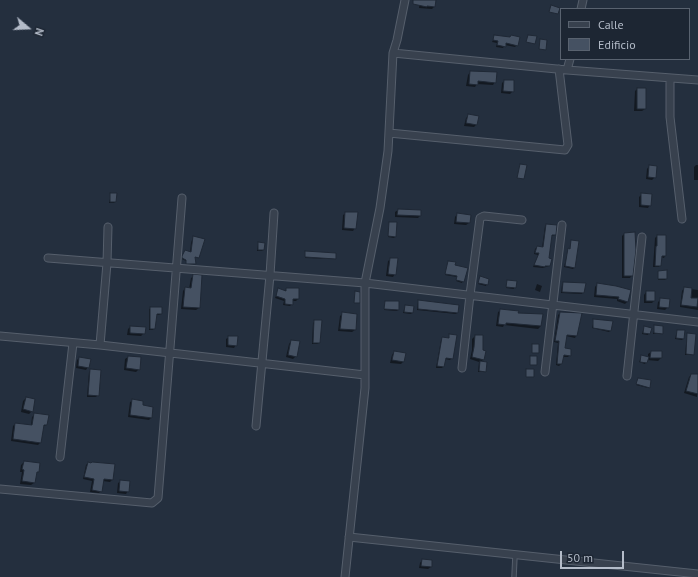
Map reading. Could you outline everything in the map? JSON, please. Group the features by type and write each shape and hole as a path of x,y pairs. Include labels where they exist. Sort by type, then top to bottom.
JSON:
{"street":[{"path":"345,577 365,388 365,283 380,208 388,151 393,52 405,0"},
{"path":"393,52 567,70 698,80"},
{"path":"567,70 570,60"},
{"path":"389,133 565,150 568,145 559,69"},
{"path":"670,78 670,118 682,219"},
{"path":"0,490 152,503 158,498 182,198"},
{"path":"256,426 270,275 274,213"},
{"path":"462,368 480,218 484,216 522,220"},
{"path":"545,372 551,305 562,225"},
{"path":"100,345 107,263 108,227"},
{"path":"627,376 642,237"},
{"path":"48,258 365,283 698,322"},
{"path":"0,336 100,345 365,375"},
{"path":"60,457 73,343"},
{"path":"349,537 698,574"}],"lane":[{"path":"514,577 515,555"}],"building":[{"path":"413,0 436,0 435,7 413,4"},
{"path":"551,5 560,8 558,14 549,12"},
{"path":"494,35 510,37 511,35 520,37 518,46 506,43 506,47 497,45 498,41 493,40"},
{"path":"528,35 537,36 535,44 526,42"},
{"path":"540,39 547,40 546,50 539,49"},
{"path":"470,71 497,72 496,83 478,81 478,85 469,84"},
{"path":"504,80 514,80 514,92 503,91"},
{"path":"637,88 646,88 646,109 637,109"},
{"path":"468,114 479,116 477,125 466,123"},
{"path":"520,164 527,165 524,179 517,178"},
{"path":"649,165 657,166 656,178 648,177"},
{"path":"110,193 117,193 116,202 110,202"},
{"path":"641,193 652,194 651,206 641,205"},
{"path":"398,209 421,210 421,216 397,215"},
{"path":"345,212 358,212 356,229 344,228"},
{"path":"457,213 471,215 470,223 456,222"},
{"path":"389,222 397,222 396,237 388,236"},
{"path":"546,224 557,225 556,235 552,235 549,258 552,259 550,266 545,267 534,265 539,253 535,253 537,246 543,247"},
{"path":"635,232 636,250 633,276 624,276 624,233"},
{"path":"657,235 666,235 666,256 662,256 661,266 655,266"},
{"path":"193,236 205,239 199,258 195,257 196,264 186,264 186,260 182,258 182,256 185,250 191,252"},
{"path":"571,240 579,241 575,268 565,266"},
{"path":"258,242 265,243 264,250 258,250"},
{"path":"305,251 336,253 336,259 305,257"},
{"path":"390,258 398,258 396,275 388,274"},
{"path":"448,261 456,262 455,265 468,268 464,282 456,280 457,276 445,274"},
{"path":"667,270 667,279 658,279 658,271"},
{"path":"193,274 202,275 200,308 183,307 185,287 191,288"},
{"path":"480,276 489,279 488,285 478,283"},
{"path":"507,280 517,281 516,288 506,287"},
{"path":"563,282 586,283 584,293 562,292"},
{"path":"597,283 631,290 628,302 618,299 619,297 596,295"},
{"path":"684,287 692,288 691,298 698,298 697,307 681,305"},
{"path":"278,288 286,291 286,288 299,288 299,299 293,299 293,305 285,304 285,299 276,296"},
{"path":"355,291 360,292 360,303 354,303"},
{"path":"646,291 655,291 655,301 646,301"},
{"path":"660,298 670,299 669,308 659,307"},
{"path":"418,300 459,305 458,313 418,309"},
{"path":"385,301 399,301 399,310 384,309"},
{"path":"405,305 414,306 413,313 404,312"},
{"path":"150,307 162,307 162,314 157,314 155,329 150,329"},
{"path":"500,309 519,311 518,313 543,314 541,326 506,323 506,325 498,324"},
{"path":"342,312 357,314 356,330 340,329"},
{"path":"560,312 582,313 577,336 567,335 565,348 571,349 571,356 564,355 562,364 557,364 559,341 555,341"},
{"path":"593,319 613,321 611,331 593,328"},
{"path":"314,320 322,320 320,343 313,343"},
{"path":"654,325 663,326 663,334 654,333"},
{"path":"130,326 146,327 145,334 130,333"},
{"path":"644,326 652,328 650,334 643,333"},
{"path":"677,330 685,330 684,339 676,338"},
{"path":"687,333 696,334 694,355 686,354"},
{"path":"449,334 457,335 453,359 446,358 444,367 437,366 442,337 449,338"},
{"path":"475,335 483,335 483,350 486,351 484,360 472,357"},
{"path":"228,336 238,336 237,346 228,345"},
{"path":"291,340 300,341 297,357 288,355"},
{"path":"532,344 539,344 539,353 532,353"},
{"path":"394,351 406,353 404,362 392,360"},
{"path":"651,351 662,351 662,358 650,358"},
{"path":"641,355 649,357 647,363 640,362"},
{"path":"128,356 141,357 140,370 126,368"},
{"path":"530,356 537,356 537,365 530,365"},
{"path":"79,357 91,359 89,368 78,366"},
{"path":"480,361 487,362 486,372 479,371"},
{"path":"90,369 101,370 99,396 88,395"},
{"path":"526,369 534,369 534,377 526,377"},
{"path":"691,374 698,374 698,394 686,391"},
{"path":"638,378 651,380 650,388 636,384"},
{"path":"26,397 35,399 33,412 23,409"},
{"path":"132,399 143,401 143,405 153,407 152,418 130,415"},
{"path":"34,413 49,415 47,425 44,425 41,443 13,439 15,423 32,425"},
{"path":"24,461 40,463 39,472 37,472 35,483 22,481"},
{"path":"88,462 115,464 113,480 104,479 102,492 92,490 94,479 84,477"},
{"path":"120,480 130,481 129,492 119,491"},
{"path":"422,559 432,560 432,567 421,566"}]}
